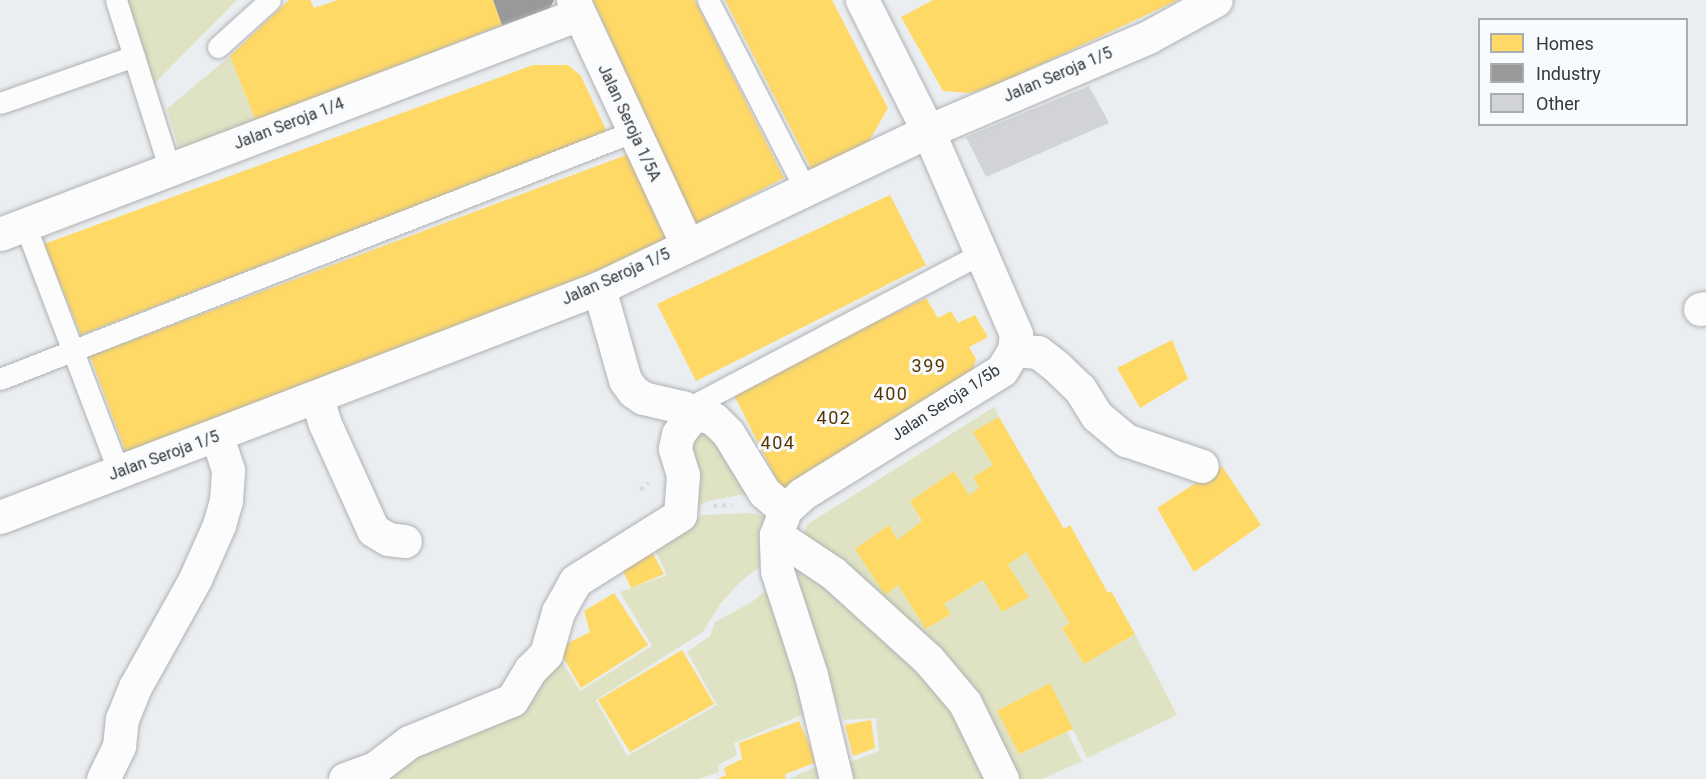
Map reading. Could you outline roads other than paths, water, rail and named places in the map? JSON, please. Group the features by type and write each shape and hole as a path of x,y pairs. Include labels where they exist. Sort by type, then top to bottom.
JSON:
{"street":[{"name":"Jalan Seroja 1/5","path":"0,517 317,398 599,288 928,131 1148,37 1216,0"},
{"name":"Jalan Seroja 1/5b","path":"781,523 802,494 1002,370 1014,350 1016,334 928,131 868,2"},
{"name":"Jalan Seroja 1/5A","path":"576,7 632,132 687,245"},
{"name":"Jalan Seroja 1/4","path":"12,229 170,170 576,7"},
{"path":"599,288 625,380 633,391 643,398 690,410 714,419 728,432 781,523 832,573 928,659 965,703 1002,779"},
{"path":"1014,350 1038,352 1057,367 1080,389 1097,416 1126,440 1202,466"},
{"path":"317,398 325,424 373,530 388,539 405,541"},
{"path":"345,779 375,768 409,742 512,700 530,670 546,654 558,612 575,581 680,514 683,476 675,447 678,434 690,410"},
{"path":"103,779 119,746 122,719 135,687 195,579 219,525 226,500 228,470 217,436"},
{"path":"781,523 777,571 812,675 836,779"}],"lane":[{"path":"116,0 170,170"},
{"path":"218,47 270,0"},
{"path":"708,0 805,189"},
{"path":"0,103 134,56"},
{"path":"0,379 632,132"},
{"path":"12,229 73,350 119,472"},
{"path":"690,410 982,253"}],"district":[{"name":"399","path":"929,366"},
{"name":"400","path":"891,394"},
{"name":"402","path":"834,418"},
{"name":"404","path":"778,443"}]}
